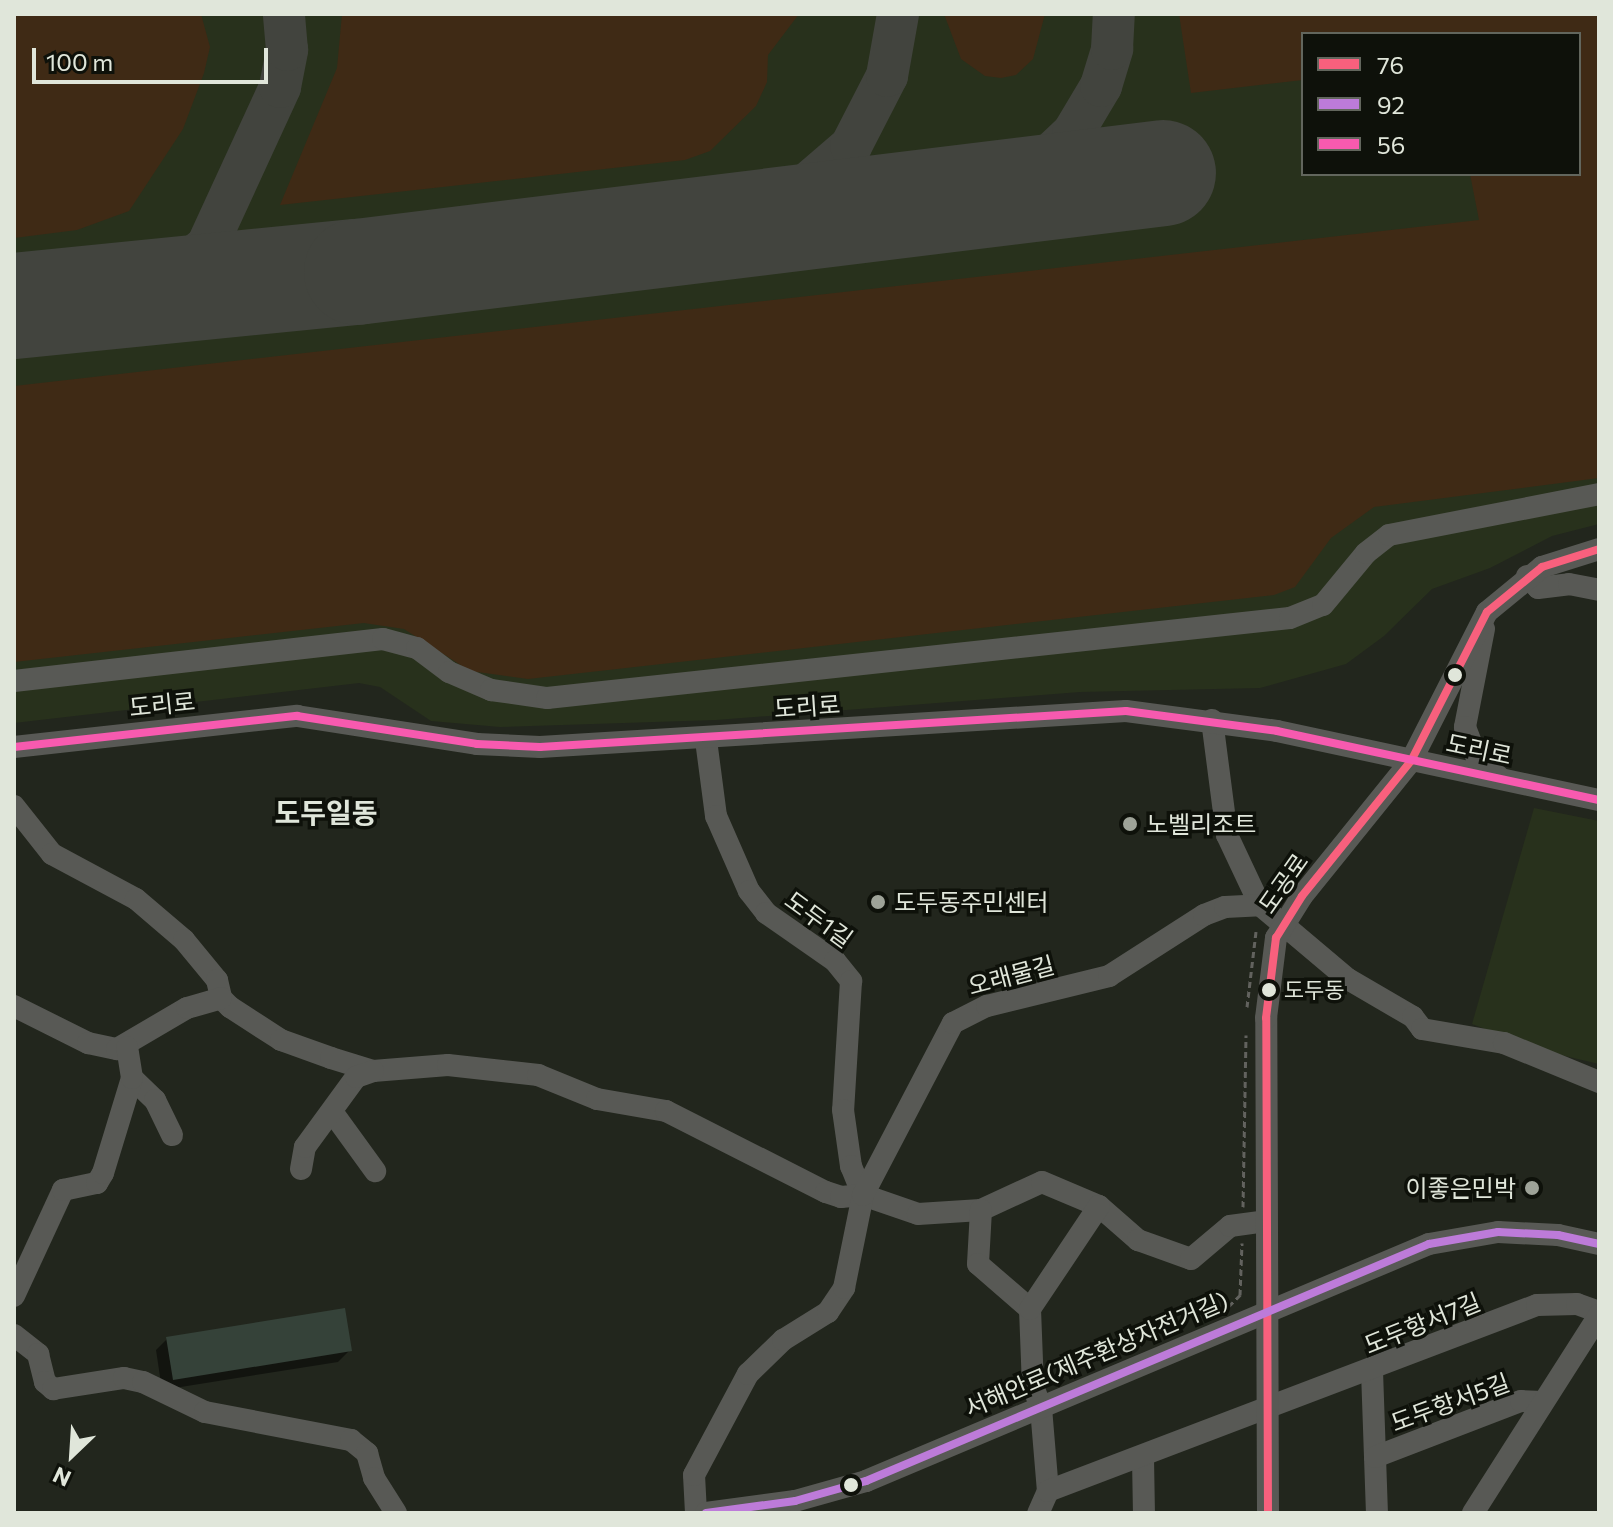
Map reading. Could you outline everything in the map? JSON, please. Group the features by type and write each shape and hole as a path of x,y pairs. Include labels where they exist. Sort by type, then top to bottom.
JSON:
{"street":[{"path":"14,681 383,639 417,648 449,672 491,690 547,698 1290,618 1323,605 1366,553 1389,535 1599,494"},
{"name":"도공로","path":"1268,1513 1264,1311 1253,1222 1271,962 1285,921 1411,761 1487,612 1527,576 1556,560 1599,549"},
{"path":"1527,576 1538,588 1569,584 1599,590"},
{"path":"1487,612 1465,727 1477,759 1506,781"},
{"name":"도리로","path":"14,747 297,716 477,744 540,747 706,740 1038,714 1126,711 1212,720 1599,800"},
{"path":"1212,720 1227,835 1260,905 1285,921 1348,979 1413,1017 1422,1029 1504,1043 1599,1082"},
{"name":"도두1길","path":"706,740 716,816 749,891 766,913 835,961 851,981 843,1110 851,1166 863,1195"},
{"path":"14,806 52,854 136,899 184,940 217,980 221,998 281,1040 373,1071"},
{"name":"오래물길","path":"696,1513 694,1475 748,1374 783,1340 828,1312 844,1288 863,1195 922,1072 961,1016 1109,976 1204,915 1225,907 1260,905"},
{"path":"14,1006 88,1043 127,1047 187,1008 221,998"},
{"path":"14,1296 63,1190 97,1183 103,1173 132,1078 127,1047"},
{"path":"301,1169 305,1147 333,1113 356,1077 373,1071 448,1065 538,1075 597,1099 666,1111 826,1192 841,1197 863,1195 929,1216 981,1210 1034,1182 1059,1186 1099,1206 1138,1240 1181,1258 1200,1257 1222,1232 1253,1222"},
{"path":"132,1078 155,1100 172,1135"},
{"path":"333,1113 375,1171"},
{"path":"1038,1513 1048,1491 1041,1408 1033,1386 1030,1309 1099,1206"},
{"path":"981,1210 978,1264 1030,1309"},
{"name":"서해안로(제주환상자전거길)","path":"706,1513 833,1492 1041,1408 1264,1311 1451,1237 1533,1233 1599,1244"},
{"name":"도두항서7길","path":"1265,1410 1537,1305 1577,1304 1599,1314 1473,1513"},
{"path":"14,1335 38,1354 45,1382 53,1389 134,1380 205,1412 351,1440 367,1453 374,1478 396,1513"},
{"name":"도두항서5길","path":"1372,1371 1377,1513"},
{"name":"도두항서5길","path":"1375,1457 1521,1401 1542,1402"},
{"path":"1048,1491 1265,1410"},
{"path":"1143,1458 1144,1513"},
{"path":"818,1513 833,1492"}],"path":[{"path":"1246,1016 1256,932"},
{"path":"1217,1311 1240,1295 1253,1222 1246,1030"}],"shaded area":[{"path":"14,14 1599,14 1599,524 1552,536 1490,568 1432,589 1384,636 1346,664 1260,688 1080,692 716,720 500,727 431,721 380,687 359,683 14,723"},
{"path":"14,14 201,14 210,47 204,73 183,129 129,211 77,230 14,238"},
{"path":"342,14 799,14 768,55 767,82 756,106 710,151 685,160 280,205 337,68"},
{"path":"944,14 1045,14 1033,59 1016,75 1001,78 985,76 961,59"},
{"path":"1179,14 1599,14 1599,478 1374,507 1331,538 1295,587 1274,595 528,679 470,671 404,629 364,623 14,662 14,386 1479,220 1470,176 1581,176 1581,32 1301,32 1301,80 1191,93"},
{"path":"1534,808 1599,821 1599,1064 1544,1051 1472,1024"}],"building":[{"path":"345,1308 352,1351 173,1380 166,1337"}],"taxiway":[{"path":"94,295 171,275 207,246 280,87 287,50 284,14"},
{"path":"692,231 765,211 792,197 851,146 887,76 898,14"},
{"path":"979,194 1039,165 1073,133 1101,86 1112,49 1114,14"}],"runway":[{"path":"14,306 357,272 1163,173"}],"transit line":[{"name":"76","path":"1268,1513 1266,1018 1276,938 1302,896 1411,761 1487,612 1542,567 1599,549"},
{"name":"56","path":"14,747 297,716 477,744 540,747 1126,711 1277,731 1599,800"},
{"name":"92","path":"706,1513 795,1501 866,1481 1429,1244 1498,1232 1558,1235 1599,1244"}],"place":[{"name":"노벨리조트","path":"1130,824"},
{"name":"도두동주민센터","path":"878,902"},
{"name":"도두동","path":"1269,990"},
{"name":"이좋은민박","path":"1532,1188"}],"district":[{"name":"도두일동","path":"326,812"}]}
